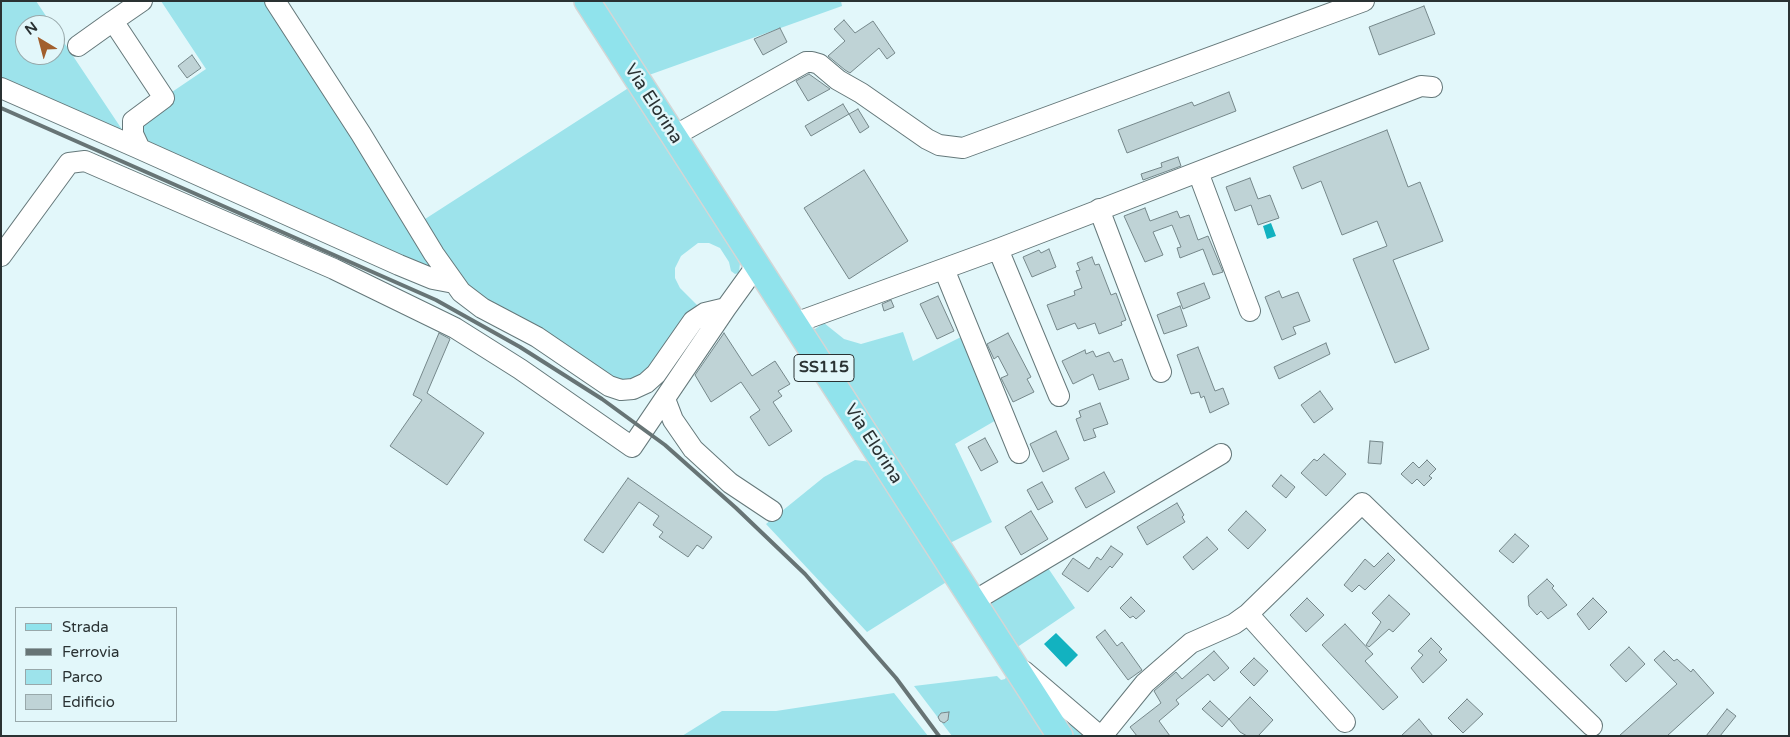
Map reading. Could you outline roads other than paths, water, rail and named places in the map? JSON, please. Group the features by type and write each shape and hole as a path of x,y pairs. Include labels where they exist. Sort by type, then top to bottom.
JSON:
{"main road":[{"name":"Via Elorina","path":"587,1 1060,736"}],"street":[{"path":"78,46 142,1"},
{"path":"275,1 454,283 461,292 482,308 537,337 609,386 621,390 633,389 646,384 656,374 693,322 705,312 726,308"},
{"path":"674,136 806,62 812,62 819,64 838,80 861,93 927,139 939,145 963,148 1364,1"},
{"path":"114,21 164,98 133,121 133,134 140,149"},
{"path":"795,323 998,249 1421,86 1432,87"},
{"path":"1,88 399,265 434,279 454,283"},
{"path":"1,256 69,163 85,161 334,269 455,328 520,369 632,447 757,265"},
{"path":"1198,172 1250,311"},
{"path":"1099,210 1160,372"},
{"path":"998,249 1059,396"},
{"path":"944,269 1019,453"},
{"path":"665,399 673,420 693,448 730,483 772,510"},
{"path":"974,601 1221,454"},
{"path":"1013,662 1101,736 1145,683 1191,644 1234,624 1248,614 1362,503 1592,726"},
{"path":"1248,614 1345,722"}],"railway":[{"path":"1,108 436,300 520,347 602,399 665,445 736,508 805,574 896,678 939,736"}]}
